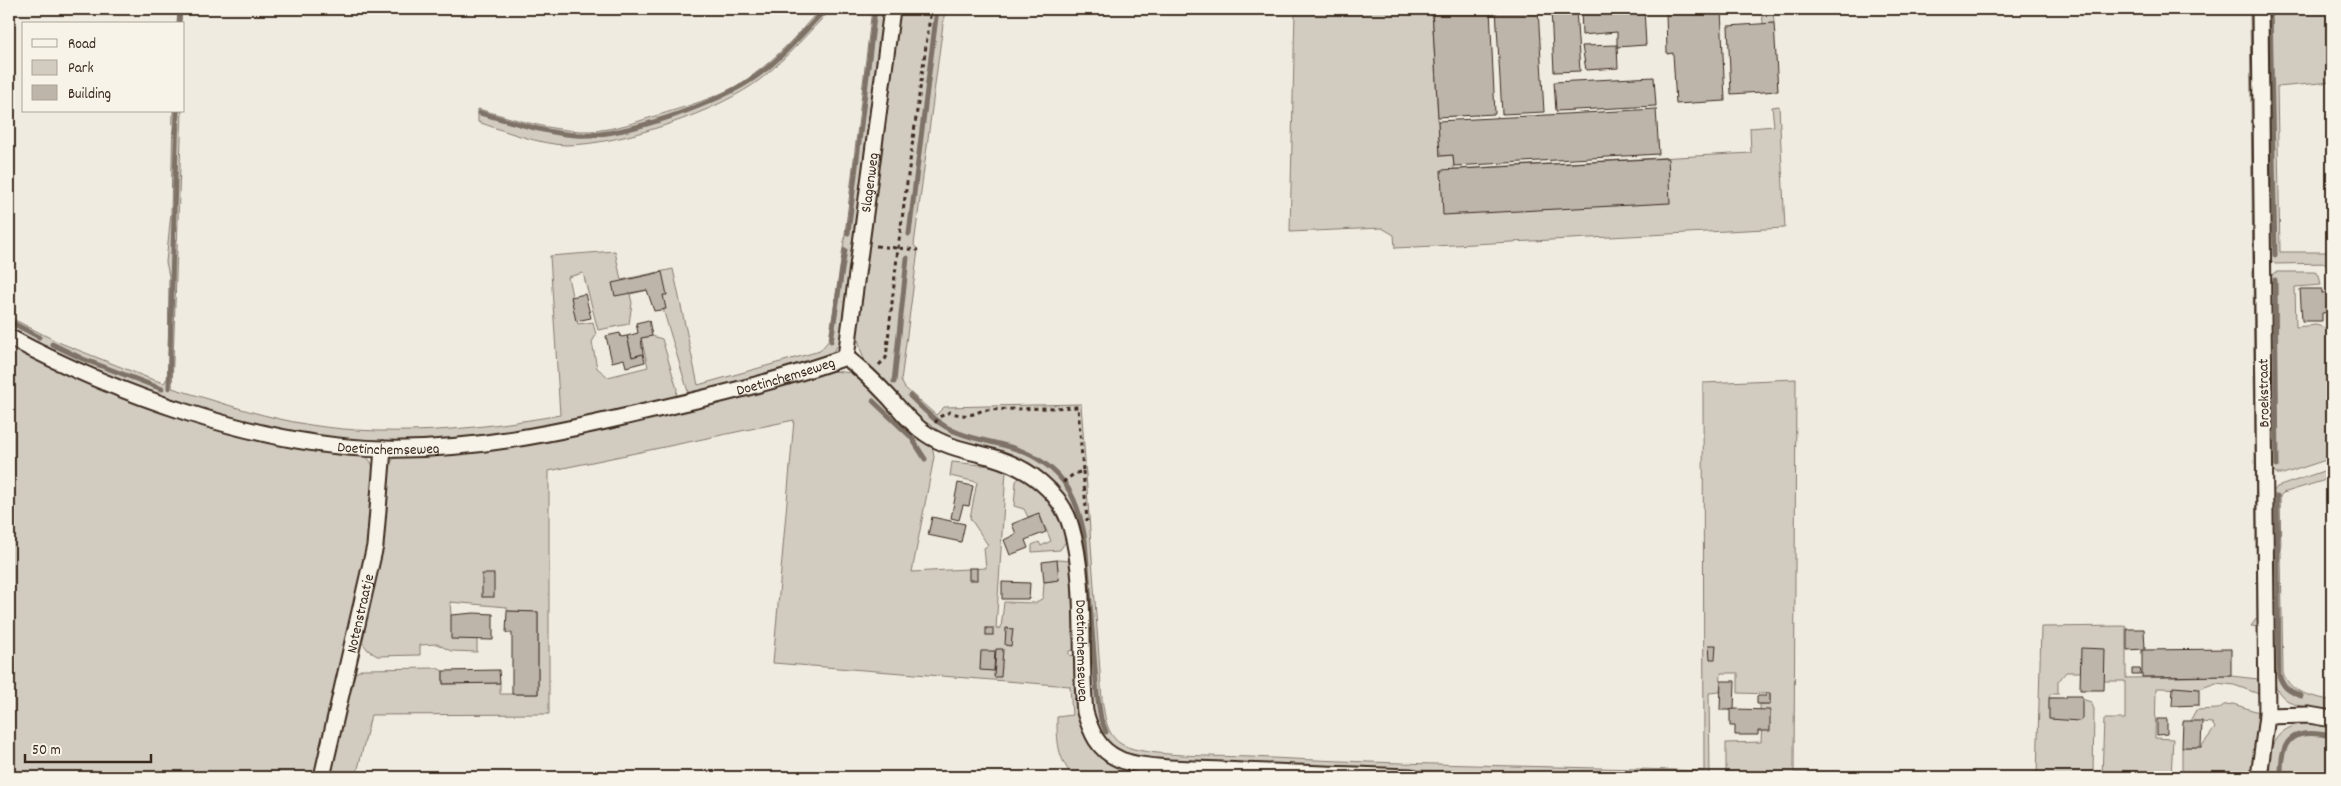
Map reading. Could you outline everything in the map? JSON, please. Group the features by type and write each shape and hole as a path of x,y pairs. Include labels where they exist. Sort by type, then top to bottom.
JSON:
{"street":[{"name":"Slagenweg","path":"846,357 892,9"},
{"name":"Broekstraat","path":"2260,9 2266,716 2260,777"},
{"name":"Doetinchemseweg","path":"9,337 88,375 208,419 268,435 308,442 383,449 480,444 588,426 768,382 846,357 868,376 924,433 949,446 1014,465 1035,477 1051,491 1063,508 1070,525 1078,569 1085,712 1089,728 1108,753 1132,763 1192,769 1411,777"},
{"name":"Notenstraatje","path":"322,777 375,546 383,449"},
{"path":"2266,716 2309,715 2332,719"}],"path":[{"path":"868,376 886,358 898,248 931,9"},
{"path":"862,244 918,250"},
{"path":"939,417 950,412 961,416 971,415 983,410 1078,407 1083,471 1066,479"}],"green space":[{"path":"820,9 832,9 762,78 721,103 668,124 613,139 588,144 566,145 533,140 478,122 478,109 542,126 590,131 628,125 689,106 722,93 743,82 765,66 803,29"},
{"path":"872,9 885,9 842,341 828,357 816,362 692,395 688,392 663,309 648,290 630,294 632,303 629,324 598,330 583,273 568,277 578,324 593,322 596,335 592,342 597,368 608,377 648,367 641,338 652,336 662,339 677,389 676,398 545,428 478,439 412,443 370,442 287,431 205,411 126,384 87,368 9,330 9,317 58,342 164,383 168,377 169,276 166,262 171,213 173,112 182,112 172,388 248,411 294,422 359,430 393,431 495,425 560,415 550,256 615,251 621,280 673,269 698,385 820,351 829,340 844,242"},
{"path":"896,9 945,9 914,245 918,250 901,381 905,388 936,415 944,407 1081,404 1102,699 1107,725 1117,741 1134,749 1148,752 1185,755 1421,764 1704,771 1703,383 1796,379 1794,772 1961,777 1728,777 1726,771 1726,743 1761,742 1762,721 1760,721 1760,704 1770,704 1770,694 1738,693 1738,673 1721,673 1720,692 1709,693 1710,775 1708,777 1282,767 1153,760 1123,753 1101,734 1093,718 1089,698 1086,591 1056,486 1029,464 1010,456 955,441 927,426 873,371 864,360 860,348 857,333 862,281"},
{"path":"1295,9 1432,9 1440,156 1453,155 1454,169 1751,153 1750,128 1774,126 1772,107 1779,106 1785,228 1395,248 1394,235 1382,228 1290,232"},
{"path":"1762,9 1773,9 1774,23 1763,24"},
{"path":"2250,9 2254,9 2261,627 2251,626 2257,618"},
{"path":"2264,9 2332,9 2332,82 2277,87 2280,252 2332,252 2332,263 2275,264 2269,258"},
{"path":"2276,272 2315,272 2319,275 2321,285 2295,287 2296,327 2316,325 2332,330 2332,458 2283,474 2277,474 2271,467 2268,278"},
{"path":"9,345 190,419 278,444 364,454 369,460 373,466 376,482 375,513 317,777 9,777"},
{"path":"832,371 853,373 864,381 932,444 934,457 912,572 986,568 984,548 988,545 970,518 977,482 950,476 952,462 991,466 1006,471 996,629 1001,628 1004,602 1035,603 1043,598 1044,582 1059,580 1057,560 1071,561 1074,650 1069,651 1069,655 1074,656 1076,701 1079,718 1096,751 1236,777 1074,777 1061,756 1057,734 1057,717 1072,715 1070,686 773,663 794,420 549,471 549,714 371,715 356,777 327,777 351,675 363,669 437,668 443,671 443,684 500,683 500,694 538,694 538,612 507,611 507,607 450,602 451,615 477,640 477,652 451,651 437,644 420,645 420,655 377,656 368,650 358,637 387,468 395,457 781,385"},
{"path":"2332,468 2332,478 2283,493 2280,496 2283,673 2297,690 2332,701 2332,711 2306,707 2290,702 2283,697 2274,681 2271,494 2277,487"},
{"path":"1020,477 1037,490 1050,504 1055,513 1067,540 1060,550 1032,552 1032,545 1039,542 1041,546 1051,541 1039,513 1028,517 1024,509 1014,506 1016,481"},
{"path":"2126,626 2126,678 2231,676 2258,679 2259,694 2234,685 2216,683 2199,689 2156,688 2155,738 2173,739 2171,777 2102,777 2104,719 2125,719 2125,681 2104,681 2081,672 2066,672 2058,682 2058,694 2050,694 2049,698 2082,699 2091,702 2094,709 2093,776 2037,777 2041,627"},
{"path":"2233,704 2262,713 2256,755 2251,770 2246,777 2182,777 2182,747 2201,747 2215,728 2212,723 2190,721 2196,710 2218,709 2224,705"},
{"path":"2304,723 2332,726 2332,777 2271,777 2270,757 2274,741 2285,730"}],"building":[{"path":"1432,9 1490,9 1495,114 1438,117"},
{"path":"1496,9 1538,9 1544,112 1502,114"},
{"path":"1551,9 1576,9 1580,71 1554,72"},
{"path":"1581,9 1644,9 1646,45 1617,47 1617,32 1582,35"},
{"path":"1721,9 1725,101 1676,104 1673,53 1667,54 1666,11"},
{"path":"1774,23 1778,91 1731,94 1728,26"},
{"path":"1617,45 1618,68 1586,70 1582,46"},
{"path":"1654,77 1656,106 1556,111 1554,82"},
{"path":"1656,109 1659,154 1454,166 1453,155 1440,156 1438,121"},
{"path":"1668,158 1670,203 1443,215 1441,170"},
{"path":"662,272 667,295 663,295 666,309 654,311 647,290 615,296 612,283"},
{"path":"2300,289 2322,289 2322,293 2332,293 2332,312 2322,313 2322,321 2302,321"},
{"path":"585,294 591,318 576,321 571,297"},
{"path":"649,320 652,336 641,338 643,354 632,357 627,336 638,333 636,323"},
{"path":"620,333 621,337 627,336 632,357 643,354 645,362 626,367 624,359 612,362 606,336"},
{"path":"958,483 973,486 969,506 963,505 959,520 951,518"},
{"path":"1039,513 1046,532 1025,540 1028,548 1010,555 1004,540 1016,534 1012,524"},
{"path":"932,517 965,524 961,542 928,535"},
{"path":"1057,560 1059,580 1044,582 1042,562"},
{"path":"969,568 977,568 977,580 969,580"},
{"path":"482,574 494,574 494,597 482,597"},
{"path":"1002,582 1030,583 1029,599 1002,599"},
{"path":"507,611 538,612 538,694 512,694 512,633 506,633"},
{"path":"493,614 493,640 451,639 451,615"},
{"path":"986,628 993,628 993,635 986,635"},
{"path":"1006,628 1013,629 1011,646 1005,645"},
{"path":"2127,629 2144,629 2145,649 2127,650"},
{"path":"1709,645 1716,645 1715,659 1710,659"},
{"path":"2081,648 2105,649 2104,690 2080,690"},
{"path":"996,649 1003,649 1001,677 994,677"},
{"path":"2231,649 2231,676 2142,677 2142,650"},
{"path":"981,651 995,651 994,671 980,670"},
{"path":"2132,669 2140,669 2141,674 2132,674"},
{"path":"499,670 500,683 443,684 443,671"},
{"path":"1721,681 1735,681 1734,710 1720,710"},
{"path":"2173,687 2199,689 2199,705 2172,706"},
{"path":"1766,693 1770,693 1770,704 1757,704 1757,696 1766,696"},
{"path":"2066,696 2082,696 2082,719 2079,721 2049,719 2049,698 2066,698"},
{"path":"1730,710 1770,710 1770,731 1758,731 1758,735 1735,735 1735,726 1730,726"},
{"path":"2157,719 2167,719 2167,734 2157,735"},
{"path":"2183,721 2202,721 2201,747 2182,747"}],"waterway":[{"path":"179,22 180,9"},
{"path":"480,113 539,129 576,135 619,131 644,125 696,107 741,86 776,60 826,9"},
{"path":"848,233 875,9"},
{"path":"909,234 937,9"},
{"path":"2270,9 2275,255"},
{"path":"169,388 177,112"},
{"path":"831,341 845,250"},
{"path":"894,382 907,258"},
{"path":"2275,280 2277,466"},
{"path":"9,321 39,337"},
{"path":"52,344 83,359 162,389"},
{"path":"910,396 932,417 952,430 967,436 1014,448 1036,458 1049,466 1067,486 1078,510 1085,540 1097,694 1101,719 1106,732"},
{"path":"873,401 911,437 925,459"},
{"path":"2277,496 2279,675 2282,683 2287,688 2301,696"},
{"path":"2281,777 2283,753 2286,744 2292,739 2307,733 2332,736"}]}
